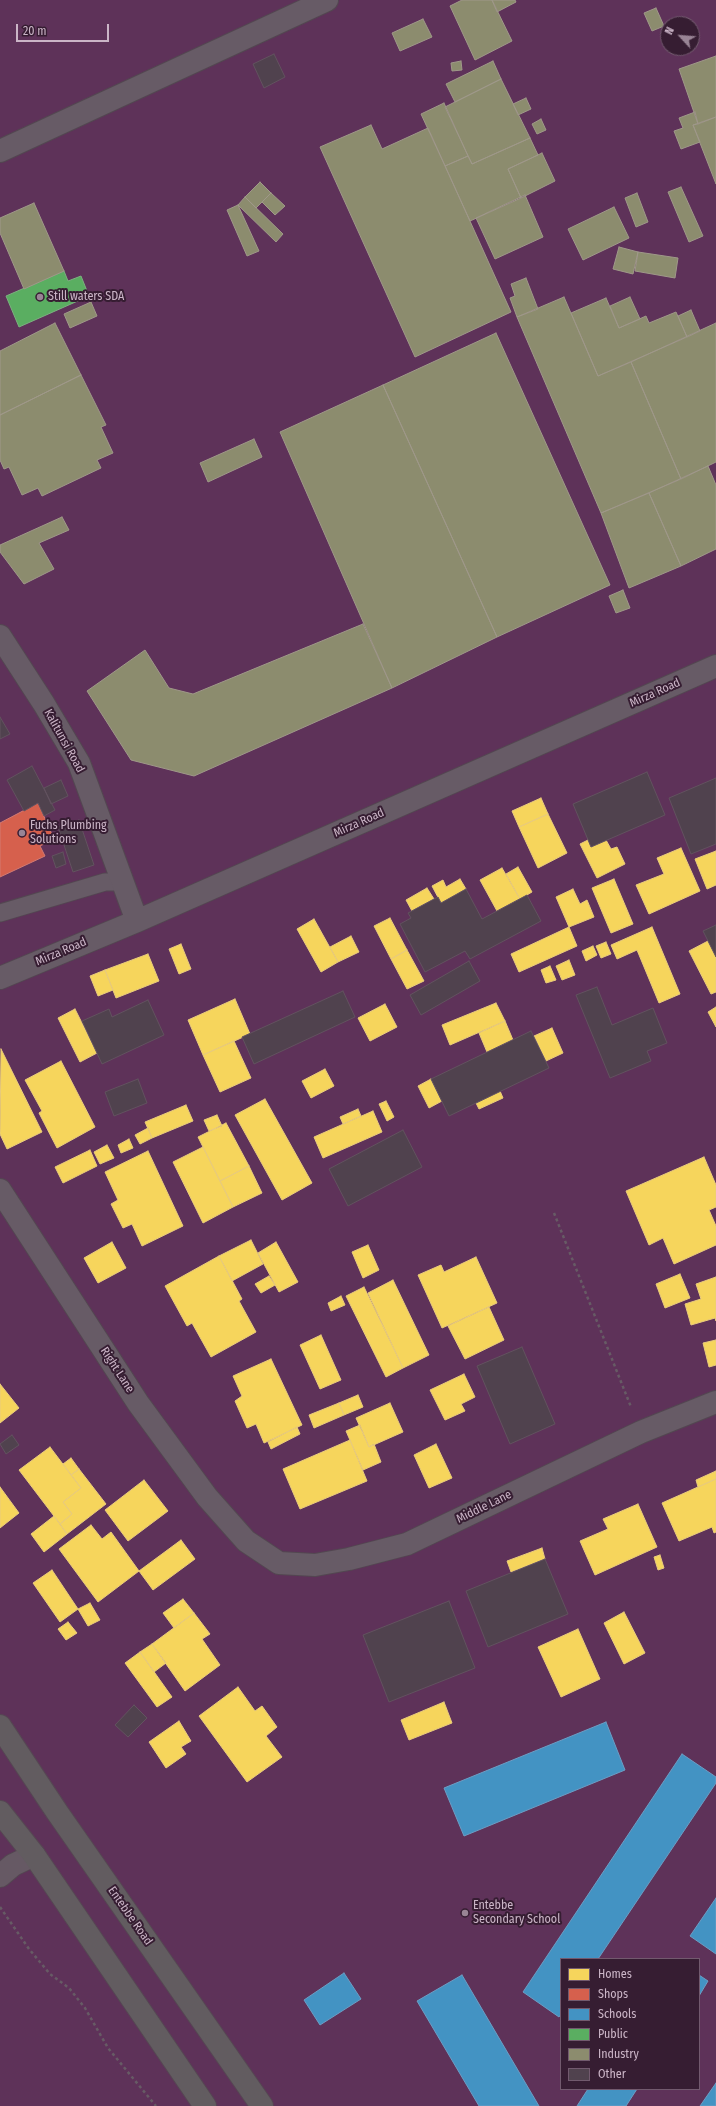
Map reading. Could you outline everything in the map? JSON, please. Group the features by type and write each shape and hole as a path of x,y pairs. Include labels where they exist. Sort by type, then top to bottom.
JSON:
{"highway":[{"name":"Entebbe Road","path":"0,1726 57,1812 262,2106"},
{"path":"0,1812 34,1855 206,2106"}],"main road":[{"path":"0,1876 13,1865 34,1855"}],"street":[{"path":"0,150 327,0"},
{"name":"Kalitunsi Road","path":"0,636 44,704 78,763 124,882 137,921"},
{"name":"Mirza Road","path":"0,978 137,921 716,666"},
{"name":"Right Lane","path":"0,1190 138,1403 207,1497 246,1541"},
{"name":"Middle Lane","path":"246,1541 279,1563 315,1565 349,1559 407,1544 641,1432 716,1402"}],"lane":[{"path":"0,913 105,882 124,882"}],"path":[{"path":"554,1213 641,1432"},
{"path":"0,1907 29,1949 50,1974 69,1988 85,2008 108,2048 156,2106"}],"shaded area":[{"path":"0,0 716,0 716,2106 0,2106"}],"building: Homes":[{"path":"541,798 548,814 519,827 512,811"},
{"path":"548,814 567,853 538,868 519,827"},
{"path":"588,840 591,847 606,840 611,849 617,847 625,864 597,878 580,844"},
{"path":"681,848 700,891 649,914 636,885 664,874 657,858"},
{"path":"716,851 716,885 707,889 695,859"},
{"path":"518,867 532,892 520,899 506,874"},
{"path":"502,868 520,899 497,911 480,880"},
{"path":"460,879 466,889 441,903 432,886 443,880 446,887"},
{"path":"614,879 633,924 611,933 592,888"},
{"path":"427,888 434,899 412,911 406,900"},
{"path":"573,889 580,904 587,900 594,917 569,927 556,897"},
{"path":"390,918 407,950 391,959 374,926"},
{"path":"314,919 338,962 321,972 297,929"},
{"path":"569,927 577,946 519,972 511,954"},
{"path":"652,927 680,994 659,1003 637,950 617,959 611,945"},
{"path":"351,936 359,952 338,962 330,947"},
{"path":"708,941 716,957 716,992 711,994 689,951"},
{"path":"606,942 611,954 601,958 596,946"},
{"path":"181,944 191,969 179,974 169,949"},
{"path":"593,946 597,955 586,961 582,951"},
{"path":"407,950 424,981 407,989 391,959"},
{"path":"148,954 159,981 116,998 105,970"},
{"path":"569,960 575,975 562,980 556,966"},
{"path":"550,966 556,980 546,983 541,970"},
{"path":"105,970 113,990 98,996 90,976"},
{"path":"235,999 250,1034 203,1055 188,1020"},
{"path":"496,1003 505,1021 450,1045 442,1025"},
{"path":"385,1004 397,1027 370,1041 358,1018"},
{"path":"716,1007 716,1027 708,1012"},
{"path":"75,1009 97,1053 80,1062 58,1018"},
{"path":"505,1021 513,1040 487,1052 479,1033"},
{"path":"552,1028 563,1053 546,1061 534,1036"},
{"path":"234,1041 251,1078 220,1092 203,1055"},
{"path":"1,1049 42,1132 7,1149 0,1134"},
{"path":"61,1061 95,1127 57,1148 39,1113 42,1111 25,1080"},
{"path":"325,1069 334,1086 311,1098 302,1081"},
{"path":"431,1079 442,1101 429,1108 418,1086"},
{"path":"500,1091 503,1098 479,1109 476,1103"},
{"path":"265,1099 312,1183 282,1200 235,1115"},
{"path":"386,1101 394,1117 387,1121 379,1104"},
{"path":"186,1105 193,1121 152,1138 145,1122"},
{"path":"358,1109 361,1116 343,1124 340,1117"},
{"path":"373,1111 382,1132 323,1158 314,1137"},
{"path":"217,1115 222,1126 209,1131 204,1120"},
{"path":"226,1123 249,1166 220,1181 198,1137"},
{"path":"148,1128 152,1138 140,1144 135,1135"},
{"path":"129,1139 133,1148 121,1153 118,1145"},
{"path":"107,1145 114,1158 100,1164 94,1152"},
{"path":"203,1147 233,1207 203,1223 173,1162"},
{"path":"90,1150 97,1166 63,1183 55,1167"},
{"path":"148,1151 183,1226 142,1246 132,1224 123,1228 111,1204 118,1200 105,1172"},
{"path":"704,1157 716,1185 716,1207 709,1210 716,1226 716,1245 674,1264 663,1238 649,1245 626,1191"},
{"path":"249,1166 262,1193 233,1207 220,1181"},
{"path":"251,1240 263,1264 232,1281 219,1256"},
{"path":"112,1242 126,1268 98,1283 84,1258"},
{"path":"276,1242 298,1282 279,1292 258,1253"},
{"path":"368,1245 379,1270 363,1278 352,1252"},
{"path":"219,1256 242,1299 239,1301 256,1332 211,1357 192,1323 187,1326 165,1286"},
{"path":"476,1257 497,1303 442,1328 418,1275 441,1265 444,1272"},
{"path":"680,1274 690,1298 665,1308 656,1284"},
{"path":"269,1276 275,1285 261,1293 255,1284"},
{"path":"716,1277 716,1321 715,1318 691,1325 685,1304 701,1299 696,1284"},
{"path":"393,1280 429,1355 403,1368 368,1293"},
{"path":"364,1287 403,1368 386,1377 346,1296"},
{"path":"341,1296 345,1305 331,1311 328,1303"},
{"path":"489,1307 504,1340 465,1359 448,1326"},
{"path":"321,1335 341,1380 320,1389 300,1345"},
{"path":"716,1340 716,1365 709,1367 703,1343"},
{"path":"271,1359 302,1425 264,1443 256,1424 247,1428 235,1401 242,1396 233,1376"},
{"path":"464,1374 475,1397 461,1404 465,1411 445,1420 430,1390"},
{"path":"0,1384 19,1408 0,1423"},
{"path":"358,1395 363,1407 344,1415 339,1403"},
{"path":"339,1403 344,1415 314,1428 309,1415"},
{"path":"390,1403 403,1432 369,1447 356,1418"},
{"path":"360,1425 369,1447 374,1444 381,1462 363,1470 346,1431"},
{"path":"297,1427 300,1434 271,1449 268,1442"},
{"path":"350,1440 367,1481 300,1509 283,1469"},
{"path":"436,1444 452,1478 429,1488 414,1455"},
{"path":"50,1447 81,1488 63,1502 72,1514 60,1524 19,1470"},
{"path":"71,1458 79,1469 71,1475 63,1464"},
{"path":"79,1469 106,1504 67,1534 60,1524 72,1514 63,1502 81,1488 71,1475"},
{"path":"716,1471 716,1479 698,1487 696,1480"},
{"path":"716,1479 716,1532 714,1533 712,1527 679,1541 662,1503"},
{"path":"144,1480 168,1511 128,1541 105,1510"},
{"path":"0,1487 19,1513 0,1528"},
{"path":"638,1504 657,1547 595,1575 580,1541 608,1529 603,1519"},
{"path":"54,1516 67,1534 44,1552 31,1534"},
{"path":"91,1525 102,1539 111,1532 139,1571 98,1602 59,1549"},
{"path":"181,1540 195,1559 153,1590 139,1571"},
{"path":"542,1548 545,1559 511,1572 507,1561"},
{"path":"660,1555 664,1568 658,1570 654,1557"},
{"path":"52,1570 78,1609 60,1622 33,1583"},
{"path":"183,1599 194,1613 174,1628 163,1613"},
{"path":"90,1603 100,1620 88,1626 78,1609"},
{"path":"624,1612 645,1653 624,1664 604,1623"},
{"path":"194,1613 210,1634 202,1639 220,1665 185,1691 152,1644"},
{"path":"68,1622 77,1633 66,1640 58,1629"},
{"path":"578,1629 600,1679 561,1697 538,1647"},
{"path":"152,1644 166,1663 154,1672 140,1652"},
{"path":"140,1652 172,1697 157,1707 125,1663"},
{"path":"238,1687 255,1711 262,1706 277,1727 266,1736 282,1757 247,1782 199,1716"},
{"path":"444,1702 452,1723 409,1740 401,1720"},
{"path":"179,1721 191,1741 181,1747 186,1754 166,1768 149,1742"}],"building: Shops":[{"path":"38,803 54,839 40,846 45,856 0,877 0,823"}],"building: Schools":[{"path":"606,1722 625,1770 464,1836 444,1788"},
{"path":"682,1754 716,1777 716,1783 599,1958 560,1958 559,2017 523,1992"},
{"path":"716,1898 716,1954 690,1936"},
{"path":"344,1973 361,1999 320,2025 304,2000"},
{"path":"462,1975 539,2106 479,2106 417,2001"},
{"path":"700,1976 708,1981 700,1994"},
{"path":"716,2083 716,2106 700,2106"},
{"path":"587,2090 636,2090 626,2106 577,2106"}],"building: Public":[{"path":"64,271 68,281 81,276 89,296 19,327 6,296"}],"building: Industry":[{"path":"462,0 492,0 512,41 475,60 450,6"},
{"path":"492,0 515,0 516,2 497,12"},
{"path":"656,8 660,17 660,28 652,31 644,13"},
{"path":"423,19 432,37 400,51 392,33"},
{"path":"716,56 716,117 698,124 679,69"},
{"path":"461,61 462,70 452,71 451,63"},
{"path":"493,61 501,79 455,102 446,84"},
{"path":"501,79 530,138 472,164 445,107"},
{"path":"526,98 531,109 518,115 513,104"},
{"path":"444,103 468,156 445,166 421,114"},
{"path":"695,112 698,124 693,125 700,142 681,149 674,131 683,128 679,118"},
{"path":"716,117 716,184 693,125"},
{"path":"541,119 546,130 537,134 532,124"},
{"path":"371,125 382,149 428,128 511,312 415,357 320,147"},
{"path":"530,138 538,155 508,169 521,198 470,221 445,166 468,156 472,164"},
{"path":"542,153 555,181 521,198 508,169"},
{"path":"260,182 271,193 256,208 245,197"},
{"path":"681,187 703,236 689,242 668,192"},
{"path":"271,193 285,206 275,215 262,202"},
{"path":"637,193 648,222 636,227 625,198"},
{"path":"525,195 543,237 495,259 476,218"},
{"path":"245,197 283,234 276,242 238,205"},
{"path":"34,203 64,271 24,289 0,233 0,218"},
{"path":"238,205 259,251 247,256 227,210"},
{"path":"614,207 629,238 583,260 568,229"},
{"path":"619,247 638,252 633,274 613,269"},
{"path":"638,252 678,258 675,278 635,271"},
{"path":"526,278 538,309 517,317 510,298 515,296 511,284"},
{"path":"564,297 598,376 631,362 681,479 601,513 517,317"},
{"path":"630,297 640,319 619,328 610,306"},
{"path":"606,298 619,328 646,316 649,323 676,312 687,337 598,376 571,313"},
{"path":"91,302 97,316 70,328 64,314"},
{"path":"691,310 700,331 687,337 678,316"},
{"path":"55,323 81,375 0,415 0,351"},
{"path":"716,323 716,462 681,479 631,362"},
{"path":"496,333 610,585 497,637 383,385"},
{"path":"81,375 106,425 101,427 113,453 97,460 101,468 42,496 38,488 22,495 9,467 4,469 0,460 0,415"},
{"path":"383,385 497,637 392,688 280,432"},
{"path":"254,439 262,457 208,482 200,463"},
{"path":"708,466 716,485 716,549 681,566 649,493"},
{"path":"649,493 681,566 629,588 601,513"},
{"path":"62,517 69,530 39,543 54,569 24,584 0,552 0,545"},
{"path":"623,590 630,608 616,613 609,596"},
{"path":"363,624 392,688 194,776 131,760 87,691 145,650 169,688 193,694"}],"building: Other":[{"path":"274,54 285,77 264,88 253,64"},
{"path":"0,717 10,734 0,739"},
{"path":"32,766 55,810 44,816 38,803 24,811 7,780"},
{"path":"647,772 665,815 591,847 573,804"},
{"path":"716,778 716,844 691,854 669,798"},
{"path":"61,780 68,796 51,804 44,788"},
{"path":"79,820 94,865 73,872 58,827"},
{"path":"63,852 66,864 56,868 52,856"},
{"path":"466,889 482,919 527,895 541,921 470,959 465,951 425,972 400,924 411,918 408,913 434,899 438,897 441,903"},
{"path":"716,925 716,957 703,931"},
{"path":"469,961 480,981 421,1015 410,995"},
{"path":"597,987 612,1025 653,1008 667,1043 647,1051 651,1061 610,1078 576,995"},
{"path":"343,991 355,1017 254,1064 242,1037"},
{"path":"148,1000 164,1035 102,1064 82,1021 109,1009 112,1017"},
{"path":"531,1031 549,1068 449,1116 431,1079"},
{"path":"138,1079 147,1103 114,1116 105,1092"},
{"path":"403,1130 422,1167 348,1206 329,1169"},
{"path":"522,1347 555,1424 510,1444 477,1366"},
{"path":"12,1435 19,1445 6,1454 0,1444"},
{"path":"545,1559 568,1614 488,1647 466,1591"},
{"path":"449,1601 475,1668 389,1702 363,1635"},
{"path":"134,1705 147,1718 128,1737 115,1725"}],"place":[{"name":"Still waters SDA","path":"40,297"},
{"name":"Fuchs Plumbing Solutions","path":"22,833"},
{"name":"Entebbe Secondary School","path":"465,1913"}]}
